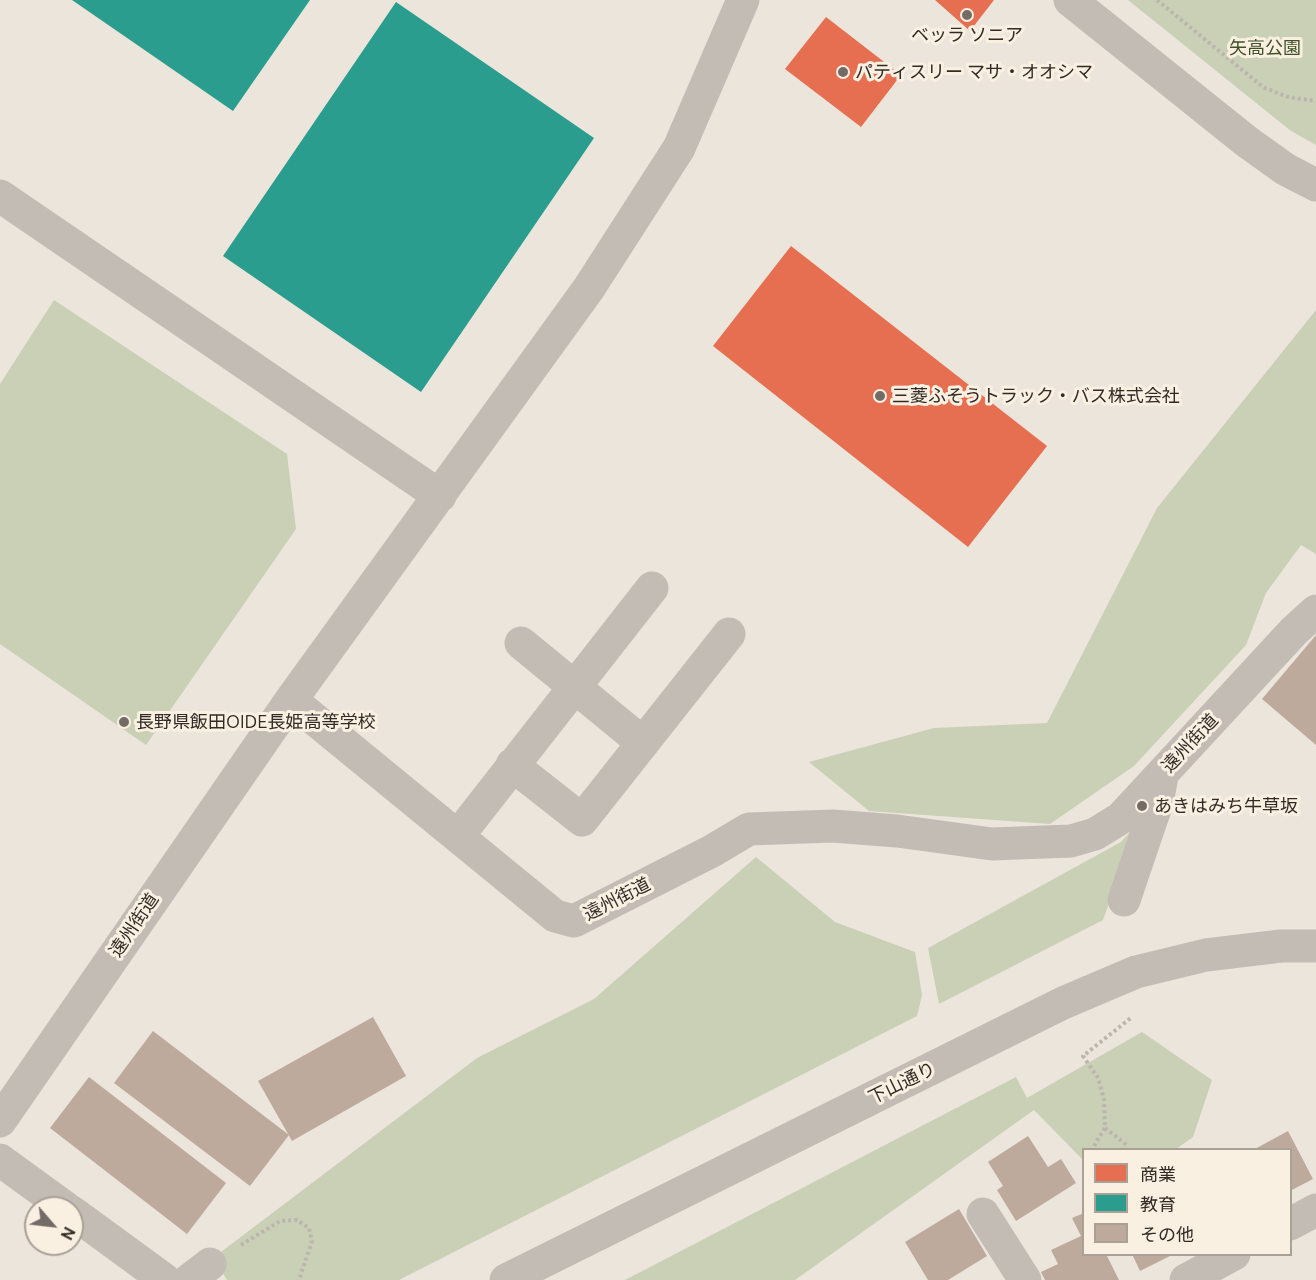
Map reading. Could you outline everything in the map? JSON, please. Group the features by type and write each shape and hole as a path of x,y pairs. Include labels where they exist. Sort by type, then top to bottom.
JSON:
{"street":[{"path":"291,700 589,288 679,148 743,0"},
{"path":"1070,0 1246,141 1285,169 1316,185"},
{"path":"0,196 440,496"},
{"path":"458,836 652,588"},
{"name":"遠州街道","path":"0,1121 291,700 555,916 574,921 712,851 749,829 833,826 992,844 1071,841 1095,834 1121,818 1294,631 1316,611"},
{"path":"512,765 582,820 729,634"},
{"path":"521,643 643,743"},
{"path":"1124,900 1157,802 1163,771"},
{"name":"下山通り","path":"506,1280 1053,1008 1136,972 1206,955 1281,946 1316,946"},
{"path":"0,1160 50,1196"},
{"path":"1292,1223 1316,1210"},
{"path":"983,1214 1025,1280"},
{"path":"84,1221 165,1280"},
{"path":"1186,1280 1230,1256"}],"path":[{"path":"1157,0 1263,87 1288,97 1316,101"},
{"path":"1094,1146 1105,1128 1104,1099 1098,1078 1083,1056 1135,1015"},
{"path":"1105,1128 1128,1146"},
{"path":"199,1272 280,1221 297,1220 309,1228 312,1241 299,1280"}],"green space":[{"name":"矢高公園","path":"1128,0 1316,0 1316,145 1291,131"},
{"path":"54,300 287,454 296,529 146,745 0,644 0,384"},
{"path":"1316,310 1316,554 1301,545 1266,593 1246,645 1134,766 1050,824 869,811 809,762 934,728 1047,723 1157,508"},
{"path":"1138,823 1103,920 939,1004 928,948 1121,842"},
{"path":"756,857 835,922 915,952 922,995 917,1016 399,1280 227,1280 213,1258 477,1058 594,999"},
{"path":"1142,1032 1212,1080 1193,1137 1177,1148 1082,1148 1082,1159 1034,1110 795,1280 625,1280 1016,1077 1027,1098"}],"building: 商業":[{"name":"ベッラ ソニア","path":"935,0 994,0 970,31"},
{"name":"パティスリー マサ・オオシマ","path":"826,17 901,75 861,127 785,69"},
{"name":"三菱ふそうトラック・バス株式会社","path":"791,246 1047,446 968,547 713,346"}],"building: 教育":[{"path":"72,0 310,0 233,111"},
{"path":"396,2 594,138 421,392 223,256"}],"building: その他":[{"path":"1316,635 1316,745 1262,699"},
{"path":"373,1017 406,1076 292,1141 258,1081"},
{"path":"153,1031 289,1135 250,1186 114,1083"},
{"path":"89,1077 226,1183 187,1234 50,1128"},
{"path":"1288,1131 1313,1179 1292,1190 1292,1148 1257,1148"},
{"path":"1028,1136 1048,1167 1061,1159 1076,1183 1016,1221 997,1190 1003,1186 988,1162"},
{"path":"959,1209 987,1256 948,1280 928,1280 905,1242"},
{"path":"1082,1214 1082,1256 1107,1256 1119,1280 1045,1280 1041,1272 1058,1264 1051,1250 1081,1236 1072,1218"},
{"path":"1133,1256 1170,1256 1140,1271"}],"place":[{"name":"ベッラ ソニア","path":"967,15"},
{"name":"パティスリー マサ・オオシマ","path":"843,72"},
{"name":"三菱ふそうトラック・バス株式会社","path":"880,396"},
{"name":"長野県飯田OIDE長姫高等学校","path":"124,722"},
{"name":"あきはみち牛草坂","path":"1142,806"}]}
